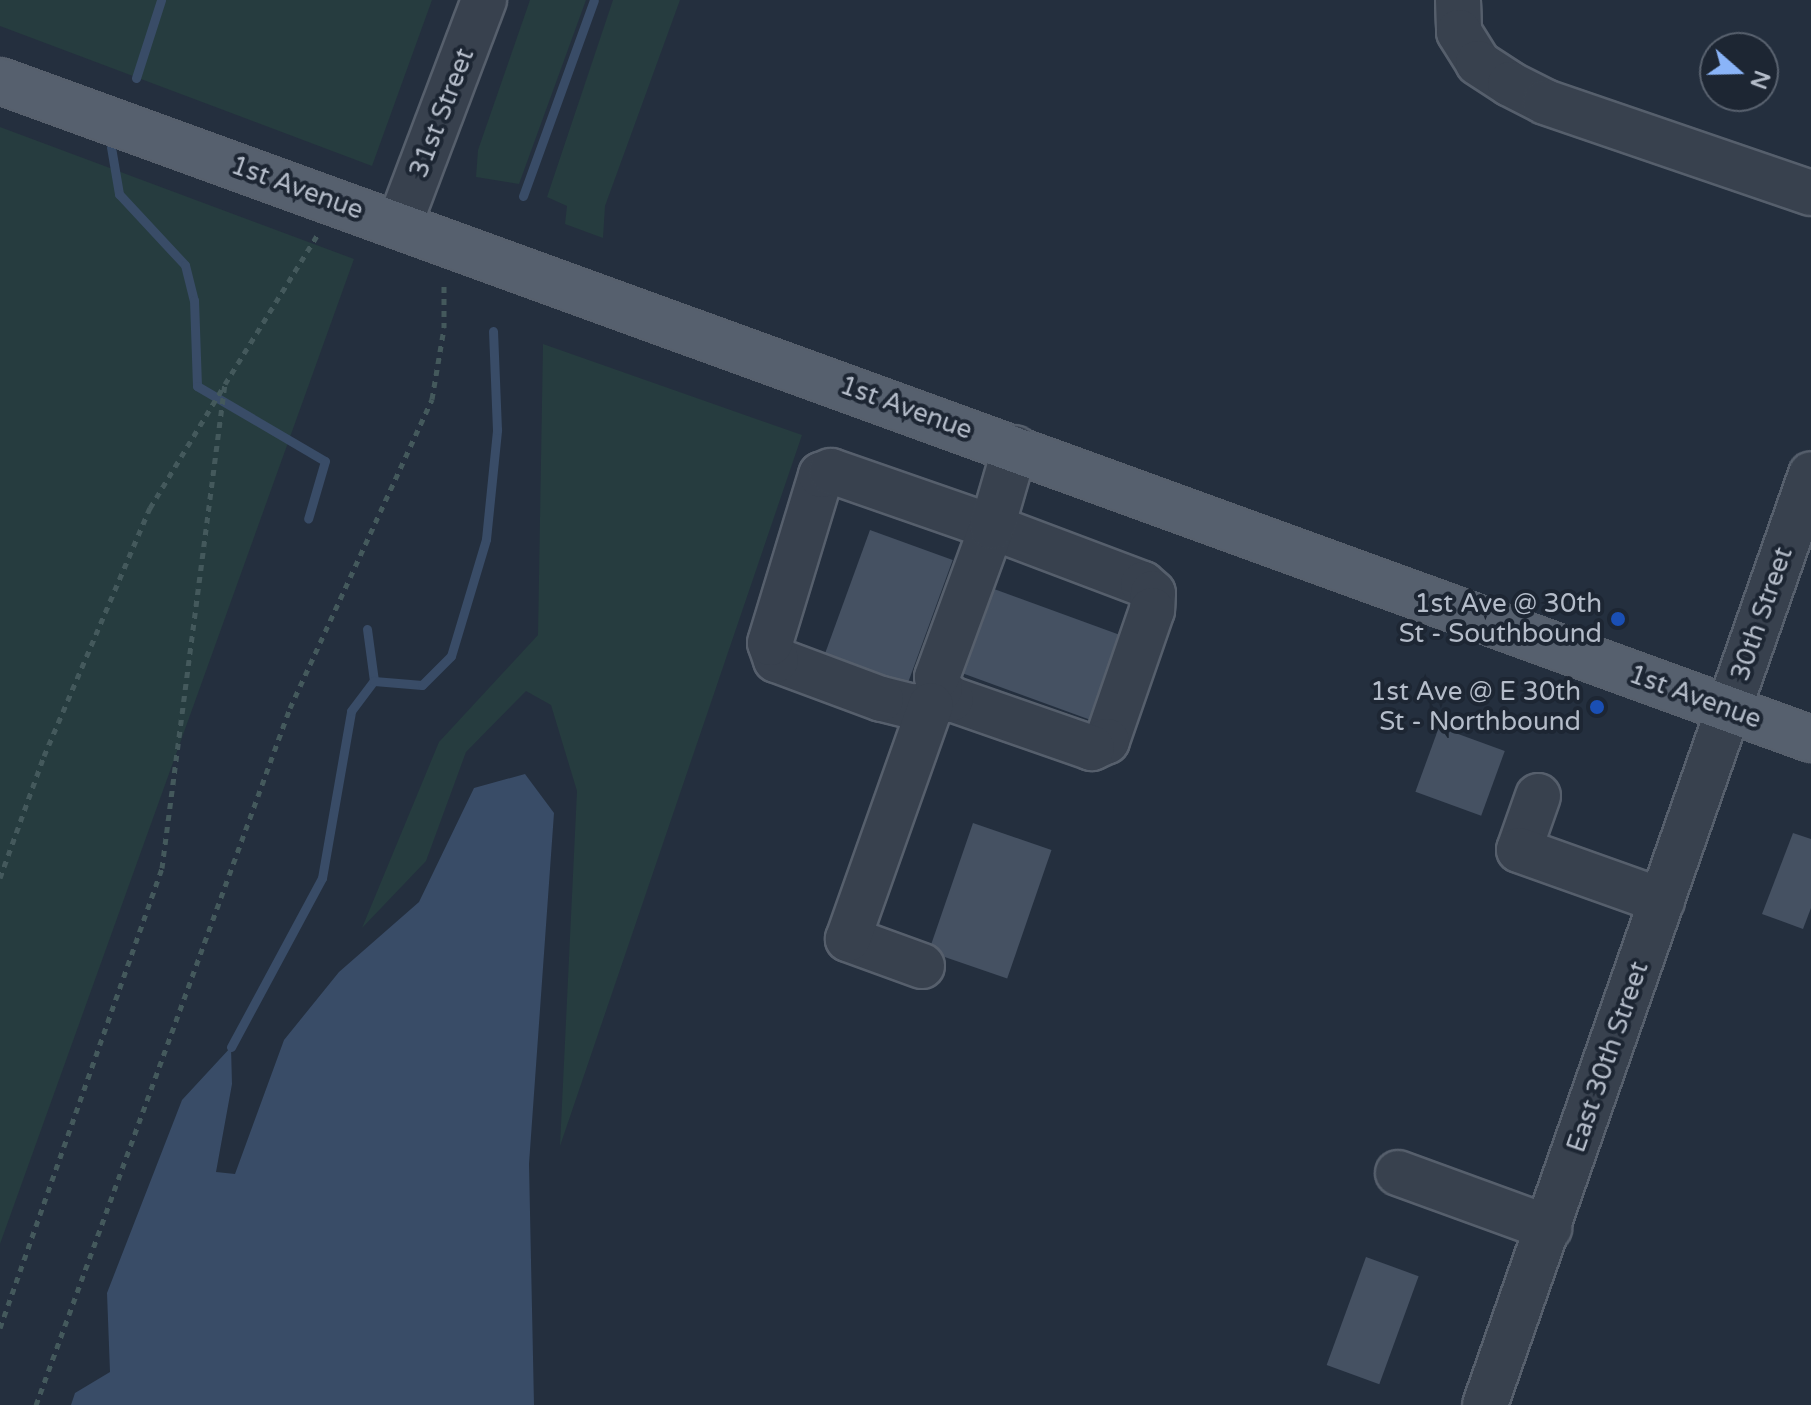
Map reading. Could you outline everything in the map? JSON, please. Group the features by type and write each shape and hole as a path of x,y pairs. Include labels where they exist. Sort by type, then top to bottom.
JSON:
{"main road":[{"name":"1st Avenue","path":"0,81 1811,739"}],"street":[{"name":"31st Street","path":"399,225 484,0"},
{"path":"1458,0 1459,32 1478,63 1510,84 1545,102 1811,193"},
{"path":"922,966 848,939 941,702 937,677 992,527 1015,448"},
{"path":"831,471 992,527 1143,584 1153,593 1152,610 1107,741 1092,748 941,702 914,707 881,699 776,660 770,643 821,475 831,471"},
{"name":"30th Street","path":"1729,709 1811,474"},
{"name":"East 30th Street","path":"1485,1405 1729,709"},
{"path":"1538,796 1519,850 1662,901"},
{"path":"1398,1173 1549,1228"}],"path":[{"path":"0,878 44,756 150,508 337,203"},
{"path":"36,1405 290,708 432,399 444,328 443,241"},
{"path":"0,1328 162,868 225,384"}],"green space":[{"path":"0,0 432,0 372,166 0,26"},
{"path":"530,0 586,0 519,184 476,177 478,150"},
{"path":"613,0 680,0 605,206 603,238 565,224 567,206 547,197"},
{"path":"0,127 354,259 0,1244"},
{"path":"543,344 802,435 560,1146 577,791 551,705 526,691 466,752 426,861 362,928 439,742 538,635"}],"water":[{"path":"525,774 554,813 529,1164 534,1405 71,1405 75,1393 110,1372 107,1293 182,1100 231,1047 232,1084 216,1172 235,1174 284,1040 339,972 419,902 474,788"}],"building":[{"path":"870,530 953,560 906,689 823,659"},
{"path":"994,589 1126,637 1095,721 963,674"},
{"path":"1439,727 1505,751 1481,816 1415,792"},
{"path":"973,823 1051,850 1007,979 929,952"},
{"path":"1793,833 1811,839 1811,908 1803,929 1762,914"},
{"path":"1366,1257 1419,1276 1379,1384 1327,1365"}],"waterway":[{"path":"136,78 161,0"},
{"path":"523,196 594,0"},
{"path":"111,147 119,194 185,265 194,300 197,386 325,461 308,519"},
{"path":"231,1047 322,878 351,711 374,681 422,685 451,656 486,539 497,430 493,331"},
{"path":"367,629 374,681"}],"place":[{"name":"1st Ave @ 30th St - Southbound","path":"1618,619"},
{"name":"1st Ave @ E 30th St - Northbound","path":"1597,707"}]}
